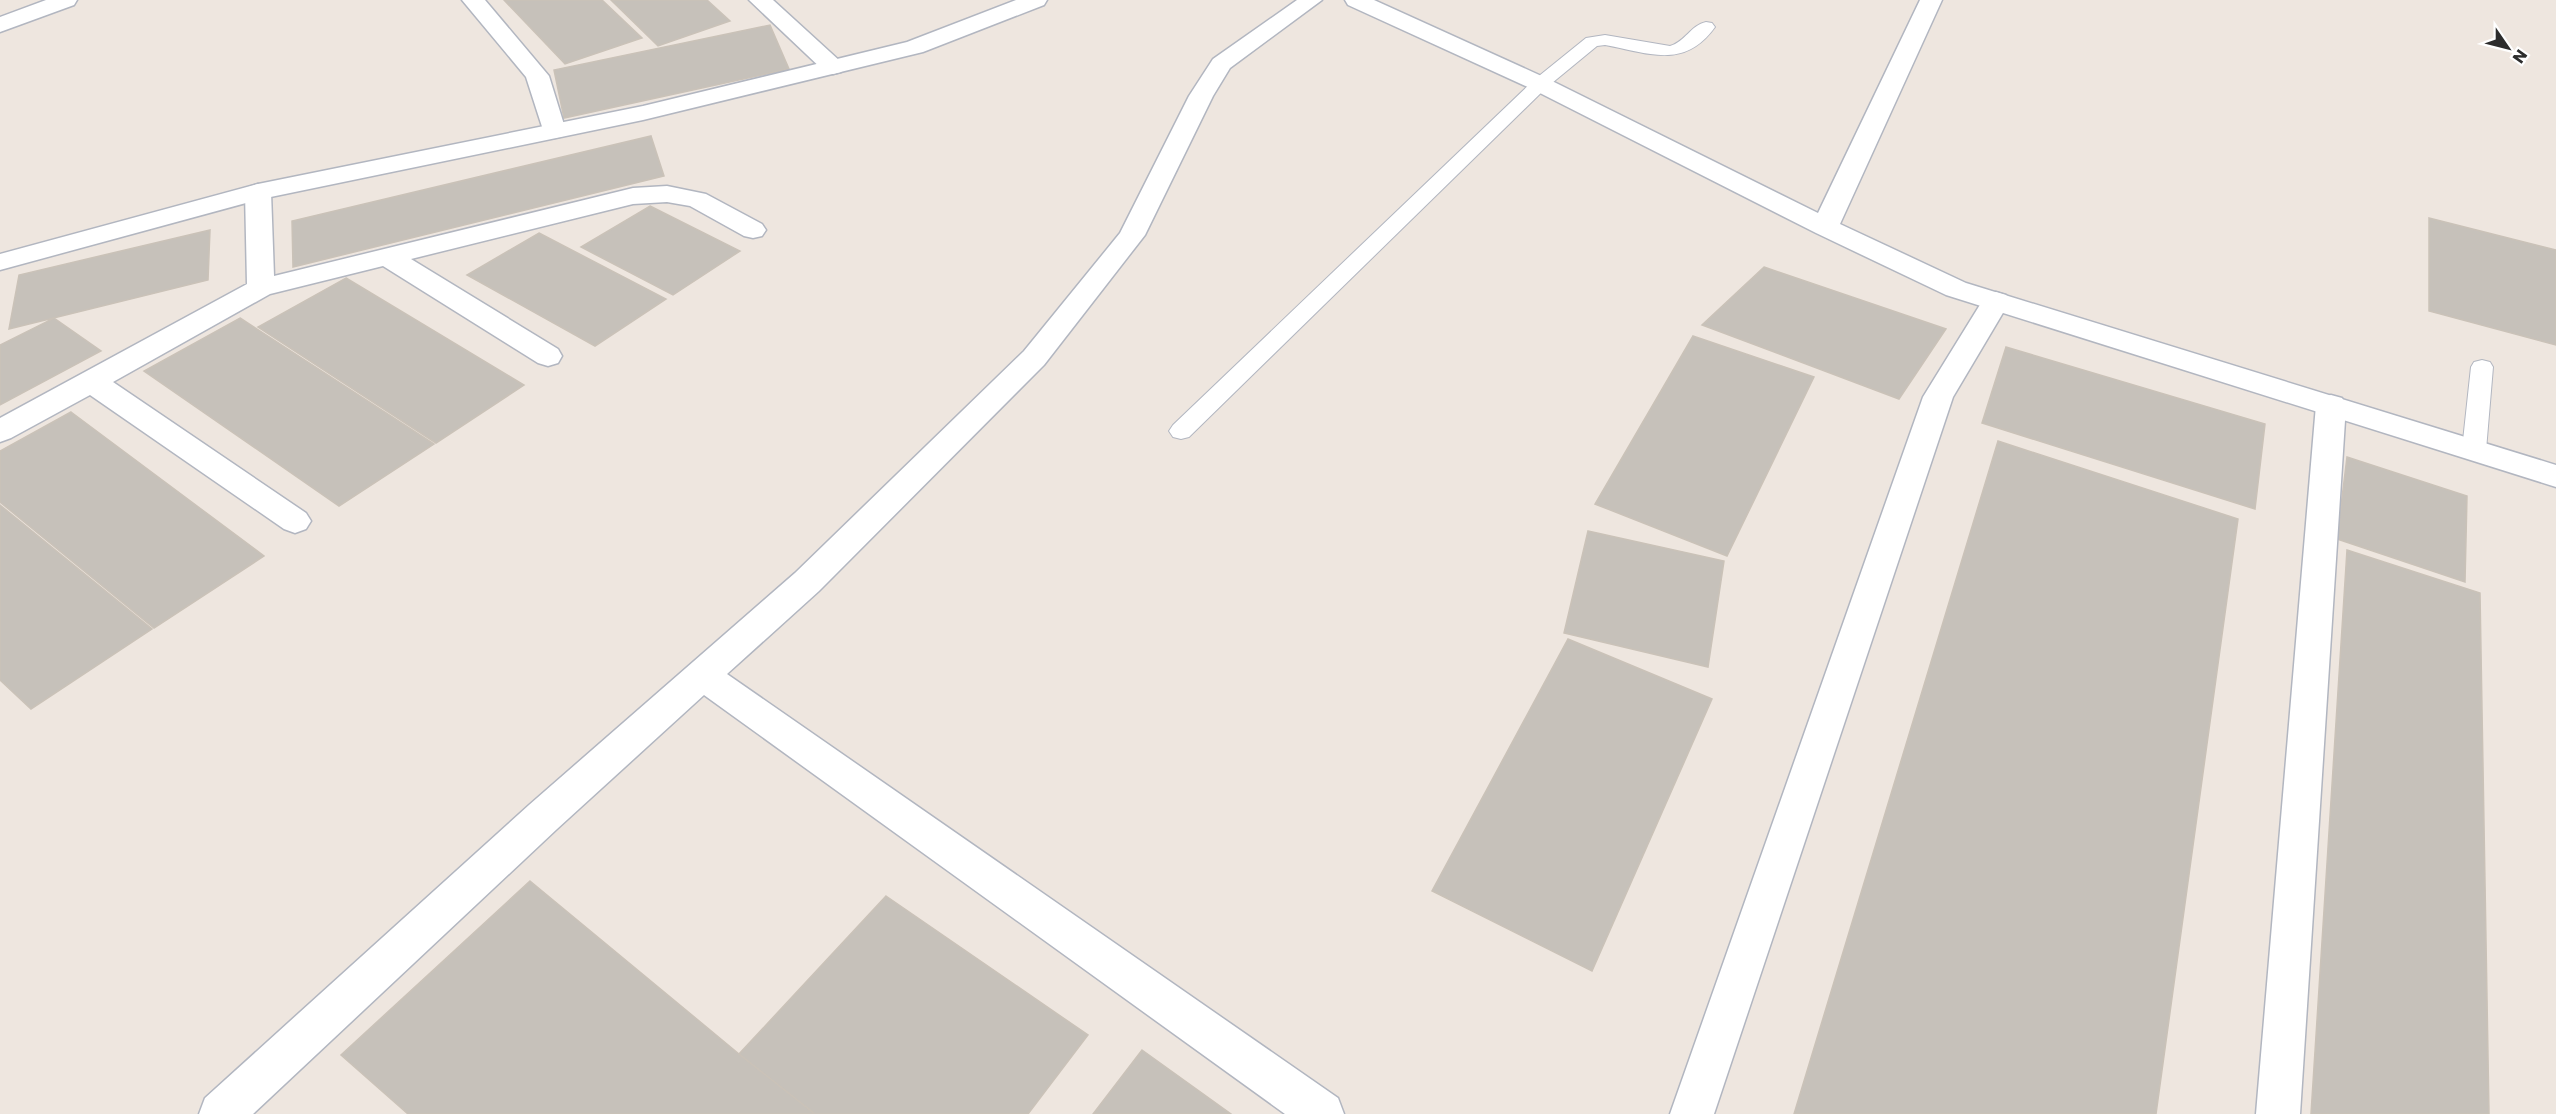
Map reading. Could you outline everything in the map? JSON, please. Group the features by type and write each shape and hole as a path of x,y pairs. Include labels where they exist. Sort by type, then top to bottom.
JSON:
{"street":[{"path":"0,25 66,0"},
{"path":"473,0 537,76 554,131"},
{"path":"760,0 833,67"},
{"path":"0,262 258,192 643,113 915,47 1036,0"},
{"path":"221,1114 543,817 807,582 1034,358 1132,235 1201,96 1221,64 1311,0"},
{"path":"1356,0 1540,84 1956,289 2556,476"},
{"path":"1825,226 1931,0"},
{"path":"258,192 261,288"},
{"path":"0,431 261,288 633,196 667,194 696,199 753,230"},
{"path":"386,256 548,356"},
{"path":"1692,1114 1938,397 1996,301"},
{"path":"91,381 295,521"},
{"path":"2278,1114 2331,405"},
{"path":"702,675 1322,1114"}],"lane":[{"path":"1181,431 1540,84 1592,42 1605,40 1670,51 1684,47 1706,27"},
{"path":"2474,450 2482,367"}],"building":[{"path":"504,0 602,0 642,38 565,64"},
{"path":"611,0 707,0 730,21 658,46"},
{"path":"770,25 789,69 564,118 554,70"},
{"path":"651,136 664,176 293,267 292,221"},
{"path":"650,206 740,251 673,295 581,247"},
{"path":"2429,218 2556,250 2556,345 2429,311"},
{"path":"210,230 208,280 9,329 19,275"},
{"path":"539,233 666,299 595,346 467,275"},
{"path":"1764,267 1946,329 1899,399 1702,325"},
{"path":"346,278 524,385 436,443 258,327"},
{"path":"54,318 101,351 0,405 0,345"},
{"path":"240,318 434,444 339,506 144,371"},
{"path":"1693,336 1814,377 1727,556 1595,504"},
{"path":"2006,347 2265,424 2255,509 1982,423"},
{"path":"71,412 264,556 154,628 0,502 0,451"},
{"path":"1998,441 2238,519 2156,1114 1794,1114"},
{"path":"2347,457 2467,496 2465,582 2337,539"},
{"path":"0,505 152,629 31,709 0,680"},
{"path":"1588,531 1724,561 1708,667 1564,633"},
{"path":"2347,550 2480,593 2489,1114 2311,1114"},
{"path":"1568,639 1712,699 1592,971 1432,891"},
{"path":"530,881 815,1114 408,1114 341,1055"},
{"path":"886,896 1088,1035 1028,1114 815,1114 739,1054"},
{"path":"1142,1050 1231,1114 1093,1114"}]}
